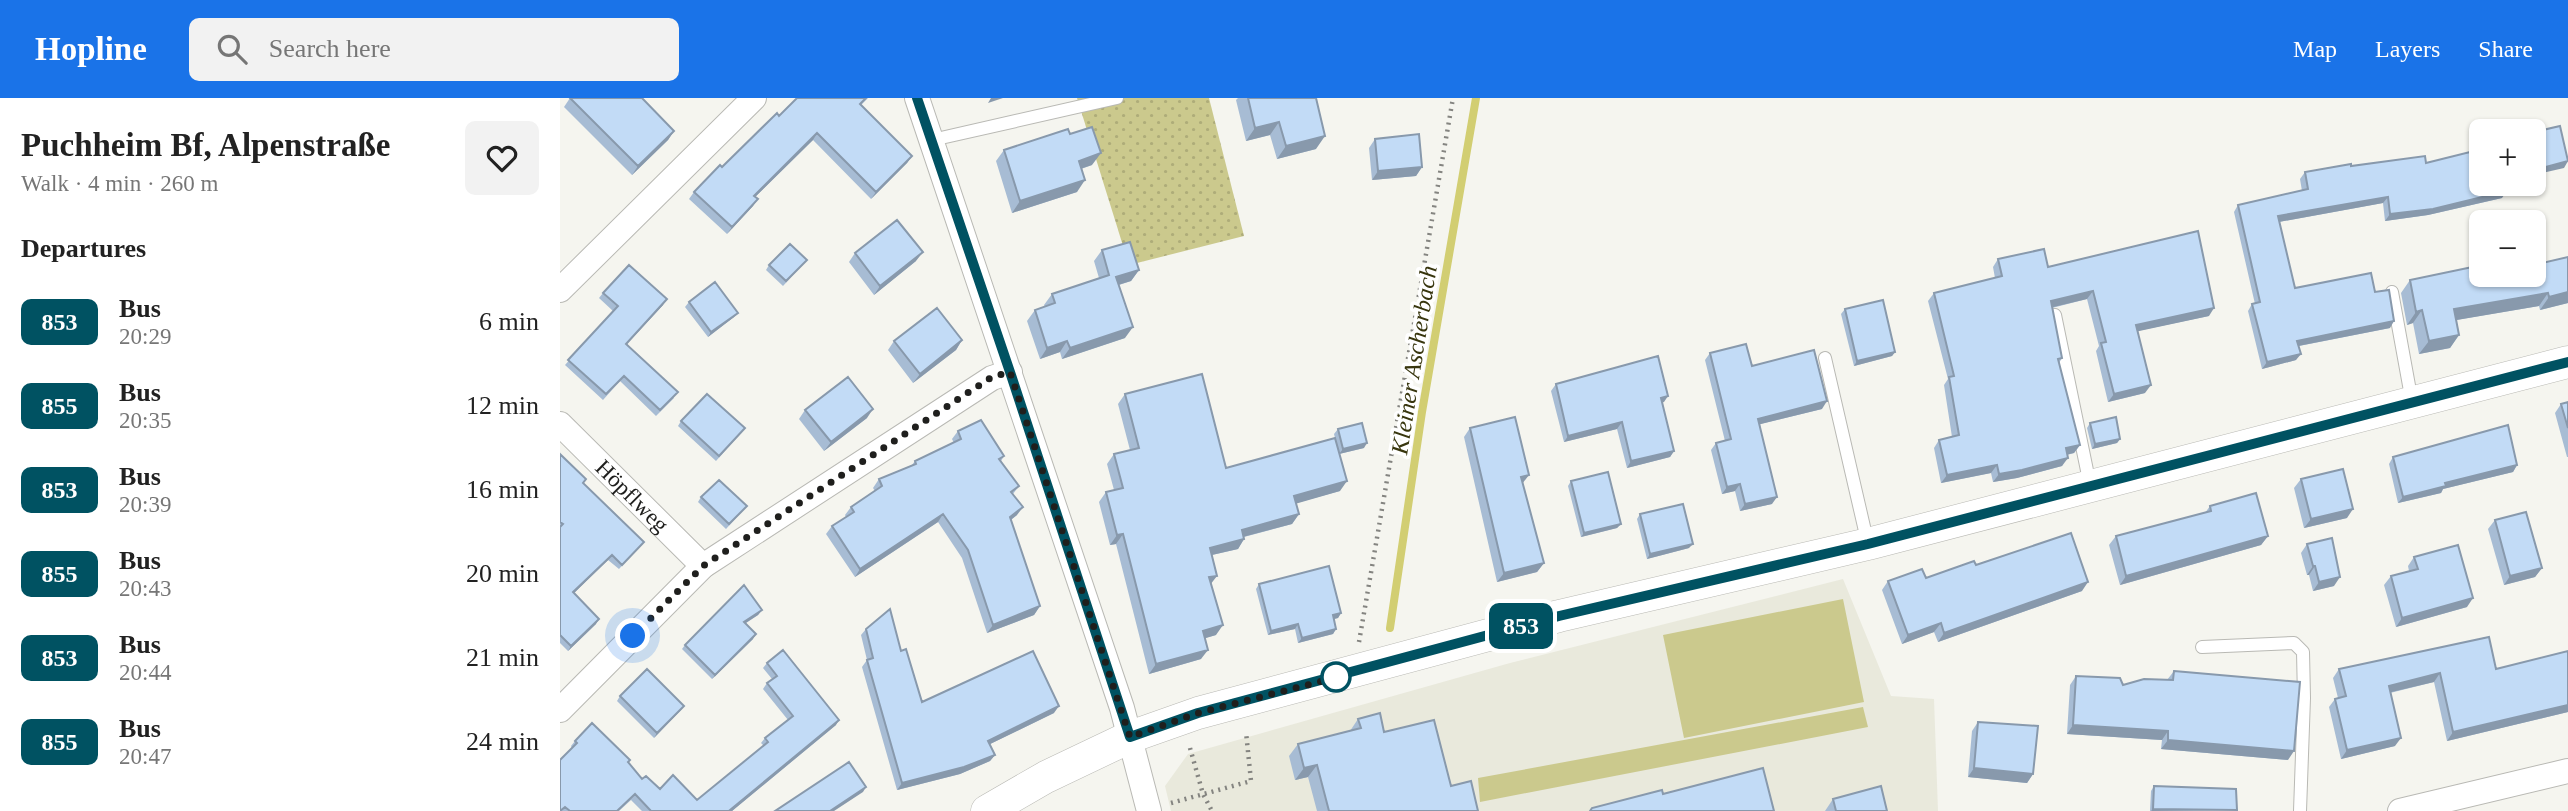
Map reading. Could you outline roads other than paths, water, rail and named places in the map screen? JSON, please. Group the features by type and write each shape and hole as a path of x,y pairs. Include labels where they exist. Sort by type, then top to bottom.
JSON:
{"street":[{"path":"560,290 754,98"},
{"path":"917,98 1130,737 1149,810"},
{"path":"987,811 1046,776 1130,737 1198,713 1559,616 1868,544 2568,362"},
{"path":"560,710 703,566 992,377 1010,372"},
{"name":"Höpflweg","path":"560,424 703,566"},
{"path":"2400,811 2568,771"}],"lane":[{"path":"932,140 1117,98"},
{"path":"2392,292 2412,402"},
{"path":"2055,315 2090,485"},
{"path":"1825,358 1868,544"},
{"path":"2202,647 2294,643 2302,652 2304,698 2300,811"}],"waterway":[{"name":"Kleiner Ascherbach","path":"1390,628 1422,412 1476,98"}]}
